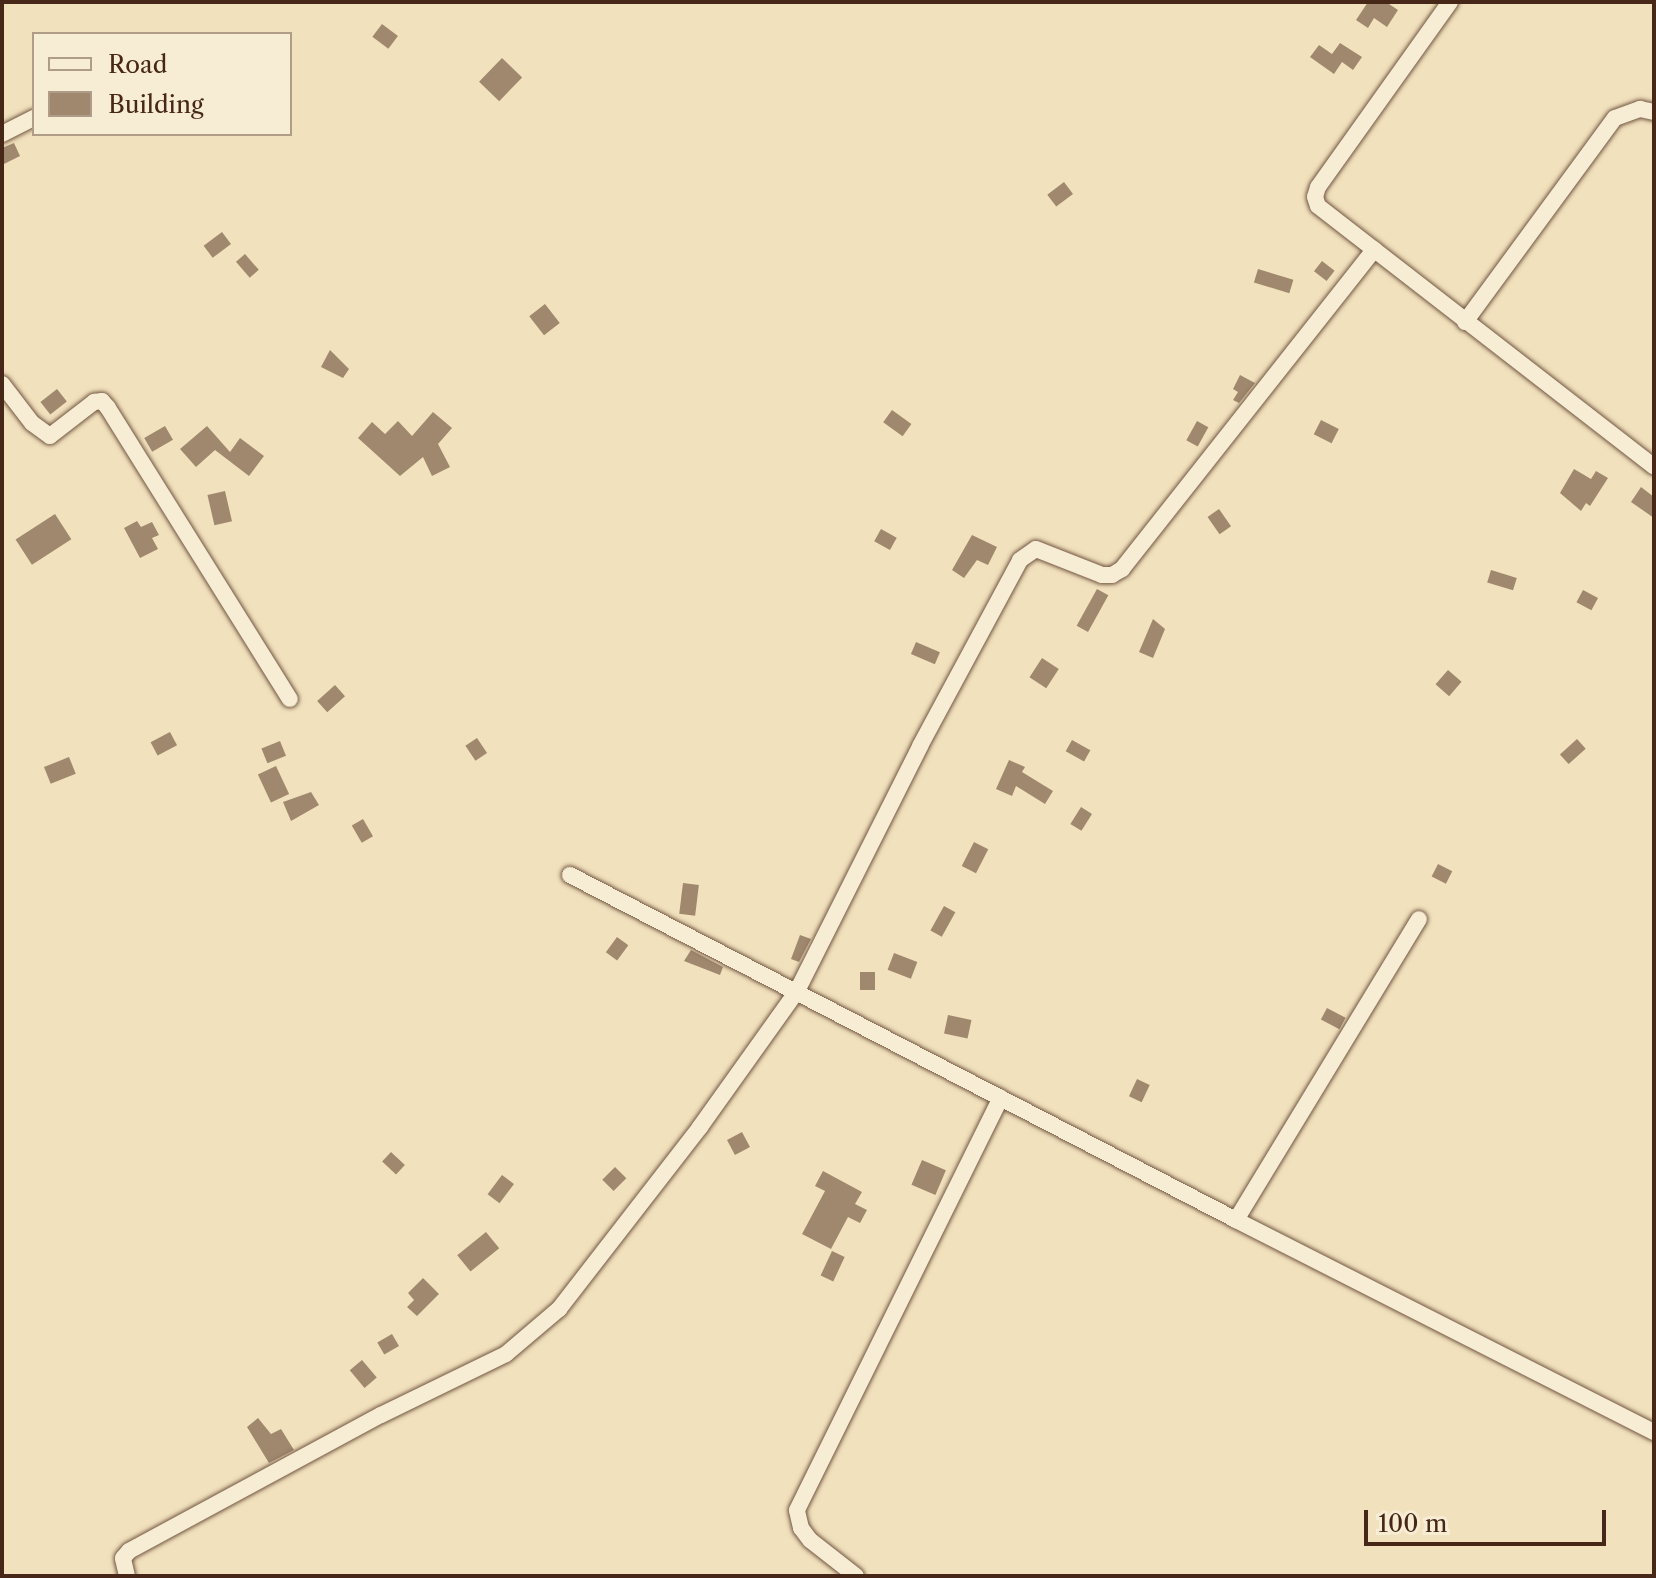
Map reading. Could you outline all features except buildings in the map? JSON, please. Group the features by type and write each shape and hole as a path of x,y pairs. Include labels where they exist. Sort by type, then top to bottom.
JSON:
{"street":[{"path":"1450,2 1318,187 1315,197 1318,206 1654,467"},
{"path":"1465,322 1615,118 1640,109 1654,112"},
{"path":"2,134 32,119"},
{"path":"127,1576 123,1558 129,1551 381,1415 506,1354 559,1309 700,1127 797,991 920,746 1020,560 1036,549 1102,575 1112,575 1122,569 1374,250"},
{"path":"2,384 32,423 50,436 94,402 102,401 290,699"},
{"path":"570,875 1236,1220 1654,1432"},
{"path":"1236,1220 1419,919"},
{"path":"856,1576 810,1540 801,1528 797,1510 1001,1098"}]}
